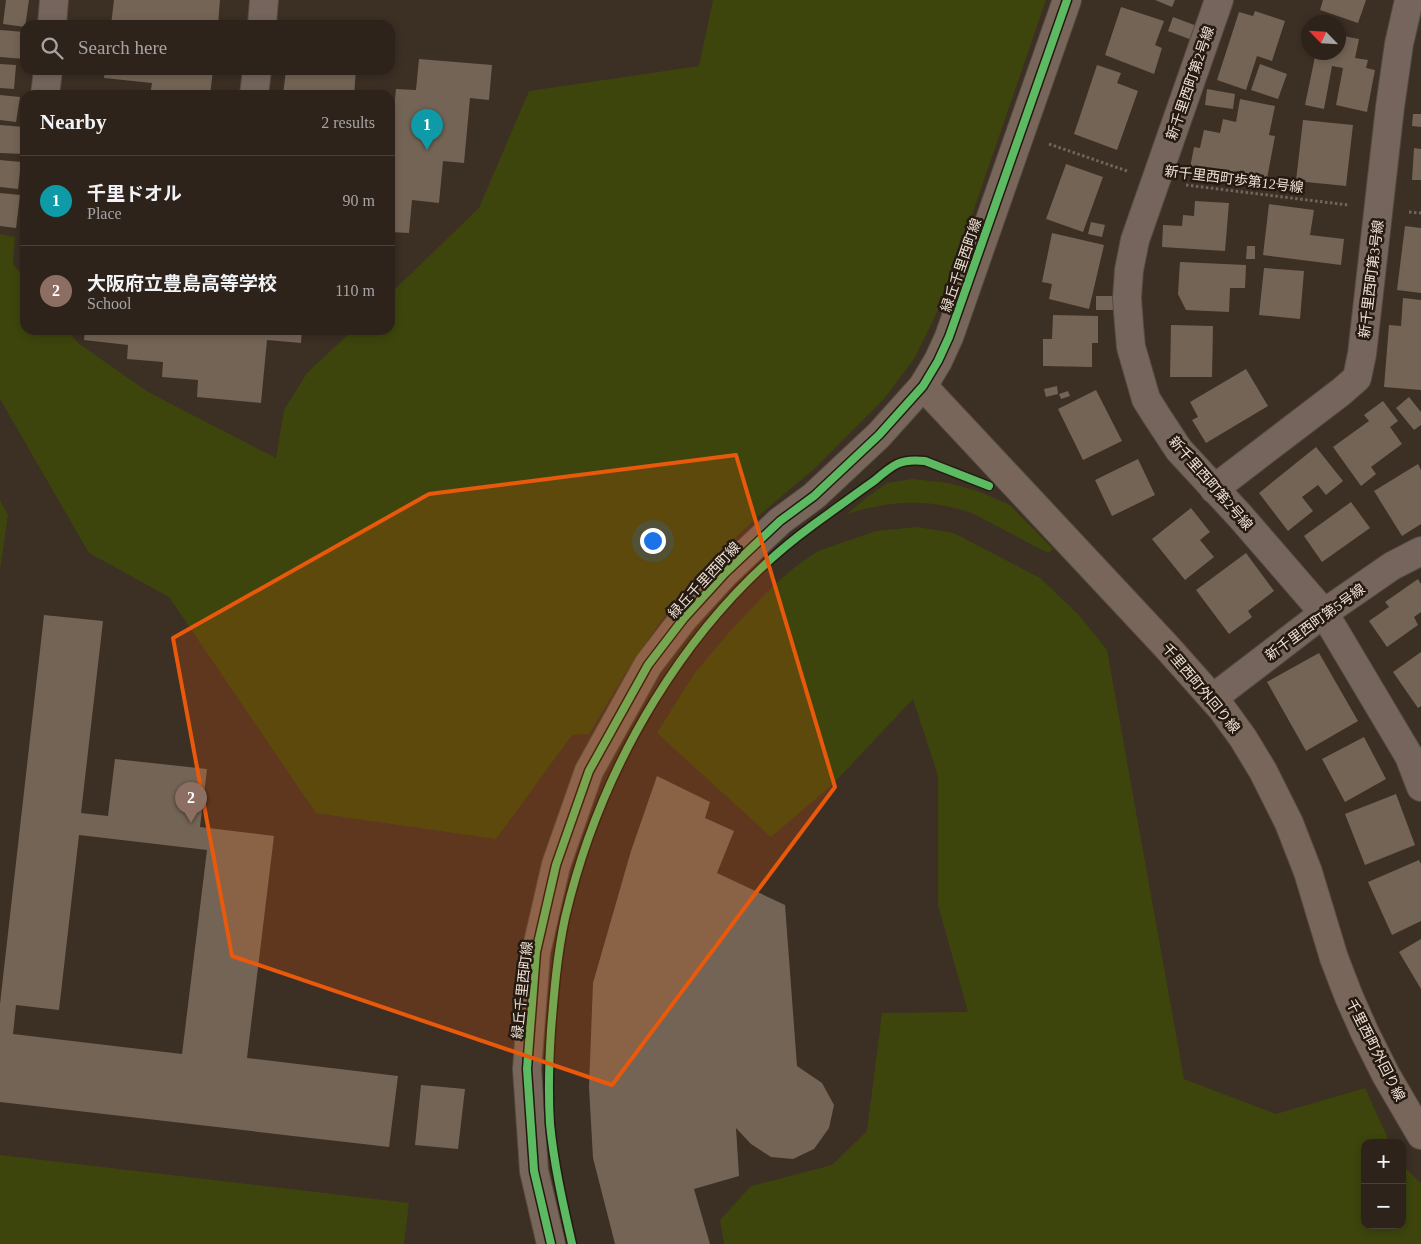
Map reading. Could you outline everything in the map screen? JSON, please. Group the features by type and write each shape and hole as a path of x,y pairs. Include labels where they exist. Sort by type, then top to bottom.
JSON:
{"street":[{"path":"52,20 54,0"},
{"path":"262,20 264,0"},
{"name":"緑丘千里西町線","path":"551,1244 534,1172 527,1069 536,952 556,865 590,771 648,665 684,618 725,573 780,521 814,496 879,435 923,386 949,338 1067,0"},
{"name":"新千里西町第2号線","path":"1219,0 1135,240 1127,298 1131,348 1146,399 1179,450 1240,516 1324,613 1409,756 1421,788"},
{"name":"新千里西町第3号線","path":"1214,489 1342,392 1357,378 1362,354 1390,108 1399,44 1409,0"},
{"path":"46,90 47,75"},
{"path":"255,90 256,75"},
{"name":"千里西町外回り線","path":"923,386 1166,646 1213,698 1243,738 1263,771 1305,864 1332,952 1354,1010 1386,1076 1421,1135"},
{"name":"新千里西町第5号線","path":"1213,698 1324,613 1392,566 1421,551"}],"path":[{"path":"883,474 897,464 914,460 924,461 965,477"}],"highlighted area":[{"path":"736,455 835,787 612,1085 232,956 173,638 429,494"}],"green space":[{"path":"713,0 1046,0 945,293 914,359 883,400 815,468 755,519 697,575 658,625 628,669 589,734 572,735 496,839 316,813 169,597 89,553 0,399 0,234 15,237 13,264 20,272 20,335 71,335 78,343 148,392 276,458 284,410 307,373 348,335 395,335 395,289 479,208 529,91 699,66"},
{"path":"913,479 948,483 978,491 1010,505 1053,549 1048,553 974,514 942,505 926,503 896,504 847,514 887,483"},
{"path":"0,500 8,515 0,570"},
{"path":"917,527 954,533 1040,578 1078,614 1107,650 1184,1079 1276,1114 1365,1088 1388,1139 1361,1139 1361,1229 1406,1229 1406,1169 1421,1183 1421,1244 724,1244 720,1220 751,1186 832,1165 867,1131 882,1013 968,1012 938,905 938,776 913,699 833,784 771,837 657,733 694,674 731,630 772,587 795,567 818,551 876,531"},
{"path":"0,1155 409,1203 404,1244 0,1244"}],"building":[{"path":"6,0 29,0 26,20 20,20 20,26 3,24"},
{"path":"114,0 220,0 218,20 112,20"},
{"path":"1155,0 1175,0 1172,7"},
{"path":"1323,0 1366,0 1358,23 1346,19 1346,15 1335,15 1320,10"},
{"path":"1121,7 1164,21 1155,45 1162,48 1154,74 1105,55"},
{"path":"1255,11 1285,21 1272,61 1257,56 1246,90 1217,80 1239,12 1253,16"},
{"path":"1173,17 1197,26 1192,40 1168,31"},
{"path":"0,30 20,32 20,59 0,57"},
{"path":"1346,37 1359,39 1355,58 1368,60 1366,68 1375,70 1367,112 1336,105 1343,68 1332,66 1324,109 1305,105 1314,60 1346,60"},
{"path":"419,59 492,65 489,100 470,98 464,163 443,161 439,203 412,200 409,233 395,232 396,89 416,90"},
{"path":"0,64 16,65 14,89 0,88"},
{"path":"1260,64 1287,74 1278,99 1251,90"},
{"path":"1097,65 1121,73 1117,83 1138,91 1117,150 1074,134"},
{"path":"104,75 212,75 211,90 151,90 152,83 104,78"},
{"path":"285,75 356,75 354,90 284,90"},
{"path":"1207,89 1235,94 1233,109 1205,105"},
{"path":"0,95 20,97 16,122 0,120"},
{"path":"1240,99 1275,106 1269,135 1275,136 1266,184 1190,168 1194,147 1200,148 1204,130 1220,133 1223,119 1236,122"},
{"path":"1413,114 1421,114 1421,127 1412,126"},
{"path":"1303,120 1353,125 1346,186 1296,181"},
{"path":"0,125 20,127 20,154 0,153"},
{"path":"1414,148 1421,149 1421,180 1412,180"},
{"path":"0,160 20,162 18,189 0,187"},
{"path":"1066,164 1103,177 1083,232 1046,219"},
{"path":"0,193 20,195 16,228 0,226"},
{"path":"1195,201 1229,203 1225,251 1162,247 1163,225 1182,226 1183,215 1194,216"},
{"path":"1269,204 1314,210 1310,235 1344,239 1341,265 1263,255"},
{"path":"1091,222 1105,225 1102,237 1088,234"},
{"path":"1405,226 1421,228 1421,293 1397,290"},
{"path":"1052,233 1104,245 1089,309 1049,299 1052,284 1042,282"},
{"path":"1247,246 1255,246 1255,259 1246,259"},
{"path":"1180,262 1246,265 1245,288 1230,288 1229,312 1186,310 1178,294"},
{"path":"1264,268 1304,271 1300,319 1259,315"},
{"path":"1096,296 1114,296 1114,310 1096,310"},
{"path":"1403,298 1421,300 1421,390 1384,387 1389,325 1401,326"},
{"path":"1053,315 1098,316 1098,343 1092,343 1092,367 1043,366 1043,339 1052,339"},
{"path":"1171,325 1213,326 1212,377 1170,377"},
{"path":"84,335 302,335 301,343 267,340 261,403 197,397 198,380 162,377 163,362 127,359 128,345 84,340"},
{"path":"1246,369 1268,406 1206,443 1192,420 1198,417 1190,402"},
{"path":"1057,386 1058,394 1046,397 1044,389"},
{"path":"1096,390 1122,441 1083,460 1058,409"},
{"path":"1068,391 1070,396 1061,399 1059,394"},
{"path":"1409,397 1421,412 1421,425 1414,430 1396,408"},
{"path":"1383,401 1398,421 1390,427 1402,444 1371,467 1376,474 1361,486 1333,447 1369,421 1364,415"},
{"path":"1316,447 1343,481 1326,495 1318,485 1302,497 1313,511 1288,531 1259,493"},
{"path":"1138,459 1155,495 1112,516 1095,480"},
{"path":"1418,464 1421,470 1421,524 1402,536 1374,491"},
{"path":"1351,502 1370,528 1322,562 1304,536"},
{"path":"1191,508 1210,532 1200,540 1214,557 1185,580 1152,539"},
{"path":"1246,553 1274,591 1248,611 1252,617 1229,634 1196,590"},
{"path":"1418,579 1421,584 1421,612 1414,617 1418,625 1387,647 1369,621 1389,607 1385,602"},
{"path":"44,615 103,621 81,813 108,816 115,759 207,769 200,827 274,836 247,1058 398,1076 389,1147 0,1102 0,1004","holes":["79,835 207,850 182,1054 13,1034 16,1005 59,1010"]},
{"path":"1421,652 1421,706 1418,708 1393,672"},
{"path":"1319,653 1358,721 1306,751 1267,682"},
{"path":"1364,737 1386,779 1345,802 1322,759"},
{"path":"657,776 710,802 705,818 734,831 717,873 785,905 797,1066 822,1083 834,1105 829,1128 814,1149 793,1159 771,1157 751,1144 736,1128 739,1176 694,1189 710,1244 615,1244 593,1158 589,1087 593,983 631,851"},
{"path":"1396,794 1415,845 1365,865 1345,814"},
{"path":"1419,860 1421,864 1421,921 1392,935 1368,882"},
{"path":"1421,939 1421,989 1399,952"},
{"path":"421,1085 465,1089 458,1149 415,1145"}],"cycle path":[{"path":"551,1244 534,1171 527,1069 536,952 556,865 589,771 648,665 684,618 725,573 780,521 814,496 879,435 923,386 938,361 949,337 1067,0"},
{"path":"572,1244 556,1169 550,1124 550,1053 556,974 565,918 581,862 601,806 626,752 655,700 688,650 726,604 768,562 813,525 888,470 903,462 925,461 989,486"}],"place":[{"name":"千里ドオル","path":"427,150"},
{"name":"大阪府立豊島高等学校","path":"191,823"}]}
